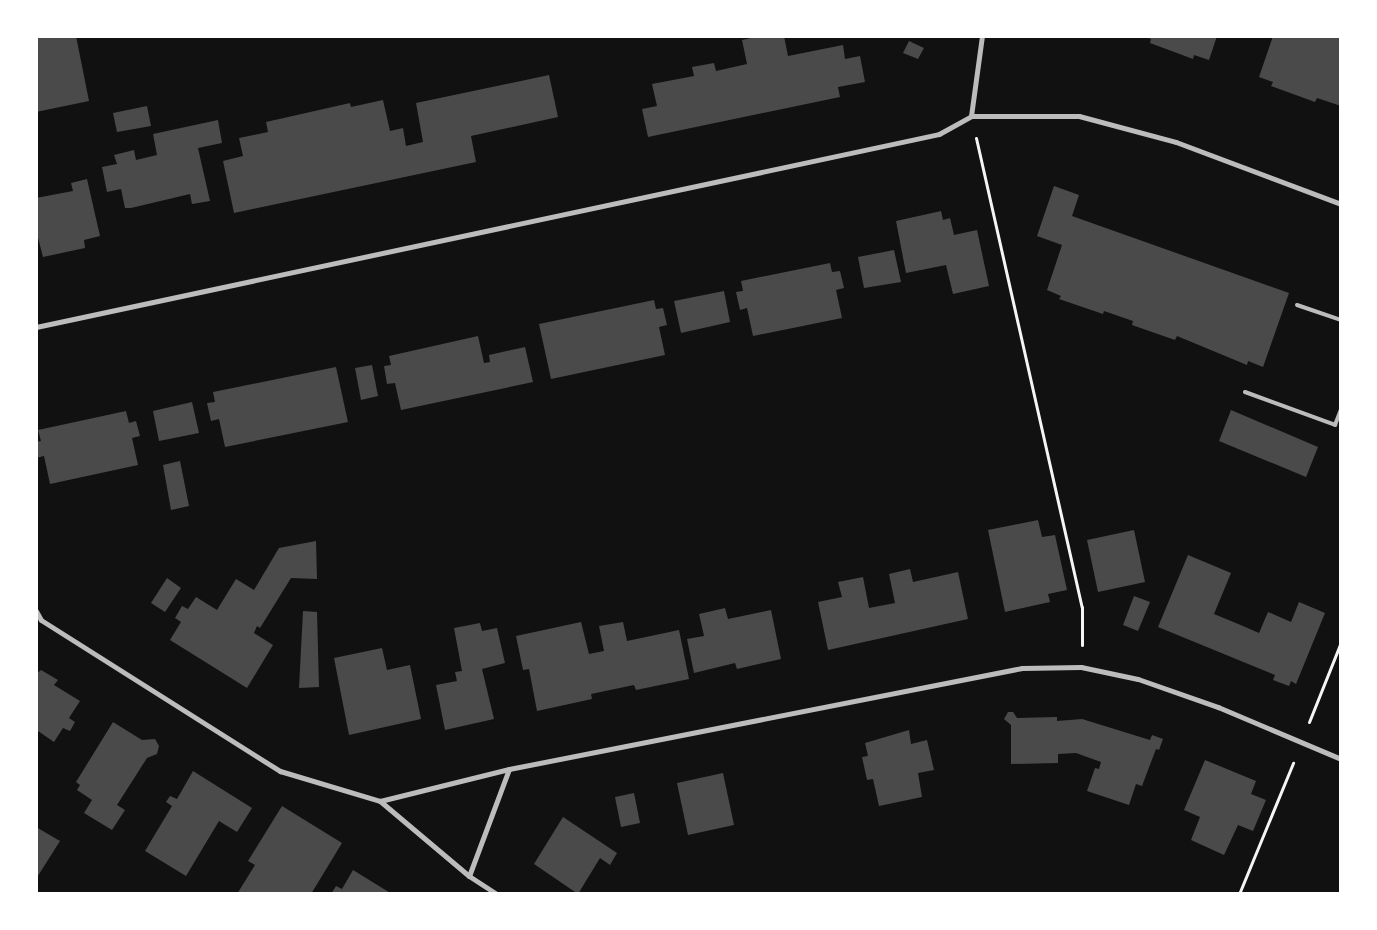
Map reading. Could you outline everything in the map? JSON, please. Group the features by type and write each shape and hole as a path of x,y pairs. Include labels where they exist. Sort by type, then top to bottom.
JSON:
{"street":[{"path":"971,116 982,36"},
{"path":"36,327 940,134 971,116 1079,116 1176,142 1341,204"},
{"path":"36,611 41,620 280,771 380,801 469,876 497,894"},
{"path":"380,801 509,769 1022,668 1082,667 1138,679 1218,707 1341,759"},
{"path":"469,876 509,769"}],"lane":[{"path":"1297,305 1341,320"},
{"path":"1245,392 1335,425 1341,409"}],"path":[{"path":"971,116 1083,619"},
{"path":"1239,894 1341,642"}],"building":[{"path":"36,36 76,36 89,101 36,112"},
{"path":"760,36 784,36 788,56 843,45 845,59 860,56 865,82 838,87 840,97 648,137 642,109 657,106 652,84 694,76 692,67 714,63 716,71 747,64 742,40"},
{"path":"1144,36 1217,36 1209,60 1194,55 1193,59 1150,43 1151,39"},
{"path":"1273,36 1341,36 1341,106 1317,98 1315,102 1271,86 1273,82 1259,77"},
{"path":"909,41 924,48 918,59 903,53"},
{"path":"549,75 558,117 471,136 476,162 234,213 223,161 243,156 239,138 268,132 266,122 350,103 351,107 383,100 390,131 403,128 406,146 423,142 416,103"},
{"path":"147,106 151,126 117,132 113,113"},
{"path":"218,120 222,143 198,148 210,201 192,204 190,194 125,208 121,189 107,192 102,167 117,164 114,155 134,150 136,160 157,155 153,134"},
{"path":"87,179 100,236 84,240 85,248 43,257 36,230 36,198 73,191 71,183"},
{"path":"1054,186 1079,195 1072,216 1289,293 1263,367 1248,361 1247,365 1177,336 1175,340 1132,325 1133,321 1104,311 1103,314 1059,299 1061,296 1047,290 1062,245 1037,236"},
{"path":"941,211 943,220 950,218 954,235 977,230 989,286 953,294 946,265 906,273 896,221"},
{"path":"894,250 901,282 864,288 858,257"},
{"path":"830,263 832,272 840,271 844,288 836,290 842,318 753,336 747,308 740,310 736,292 743,291 741,281"},
{"path":"724,291 730,322 681,333 674,301"},
{"path":"654,300 656,309 663,308 667,325 659,327 665,355 551,379 539,324"},
{"path":"478,336 484,363 490,362 489,355 525,347 533,382 401,410 395,383 387,384 384,366 391,365 389,356"},
{"path":"372,365 378,396 361,400 355,368"},
{"path":"336,367 348,422 225,447 219,419 211,421 207,403 215,402 213,392"},
{"path":"192,402 199,433 159,441 153,411"},
{"path":"1231,410 1318,447 1306,477 1219,441"},
{"path":"126,411 129,423 136,421 140,436 132,438 138,465 50,484 44,456 36,458 36,442 41,441 38,430"},
{"path":"180,461 189,506 171,510 163,465"},
{"path":"1038,520 1042,537 1055,535 1067,590 1048,594 1050,602 1005,612 988,530"},
{"path":"1134,530 1145,582 1098,592 1087,540"},
{"path":"316,541 317,579 291,578 260,628 257,626 254,633 273,645 247,688 170,640 181,622 175,618 182,606 188,609 196,597 217,610 236,579 254,590 279,548"},
{"path":"1188,555 1231,573 1214,614 1259,633 1268,612 1291,622 1299,602 1325,613 1296,684 1291,681 1289,686 1273,680 1275,675 1158,627"},
{"path":"910,569 913,582 958,572 968,619 828,650 818,602 842,597 838,582 863,577 869,608 895,603 889,574"},
{"path":"167,578 181,588 165,612 151,603"},
{"path":"1134,596 1150,602 1138,631 1123,625"},
{"path":"725,608 728,619 771,610 781,659 737,669 735,663 694,673 687,639 704,636 699,614"},
{"path":"303,611 317,612 319,687 299,688"},
{"path":"581,622 589,654 604,651 599,626 623,622 627,641 679,630 689,679 636,690 634,685 591,694 592,699 537,711 529,669 523,670 516,636"},
{"path":"480,623 482,631 497,628 505,663 482,669 494,719 445,730 436,685 457,681 455,672 462,671 454,628"},
{"path":"382,648 387,670 410,665 421,719 349,735 334,658"},
{"path":"41,670 58,680 54,685 80,701 69,718 75,722 70,731 63,728 54,742 38,731 36,733 36,674"},
{"path":"1008,712 1013,712 1017,718 1057,717 1057,721 1082,719 1150,740 1152,735 1163,739 1159,750 1156,749 1142,786 1136,784 1129,805 1087,791 1095,768 1099,769 1101,762 1076,753 1058,754 1058,763 1011,764 1011,725 1004,719"},
{"path":"113,722 142,740 155,739 159,746 157,754 147,758 117,805 125,810 112,830 84,813 92,800 77,790 80,785 76,782"},
{"path":"909,730 911,744 927,740 934,770 918,773 922,797 879,806 873,779 867,780 862,757 868,756 865,743"},
{"path":"1205,760 1256,781 1251,794 1266,800 1253,831 1238,825 1224,855 1191,840 1200,817 1184,810"},
{"path":"193,771 252,808 237,832 219,821 186,876 145,851 172,806 166,802 170,796 177,799"},
{"path":"723,773 734,825 688,835 677,783"},
{"path":"634,793 640,823 621,827 615,797"},
{"path":"282,806 342,843 311,894 237,894 255,865 248,861"},
{"path":"563,817 617,853 610,865 600,858 578,894 534,864"},
{"path":"36,827 60,841 36,879"},
{"path":"353,870 392,894 331,894 336,886 342,889"}]}
